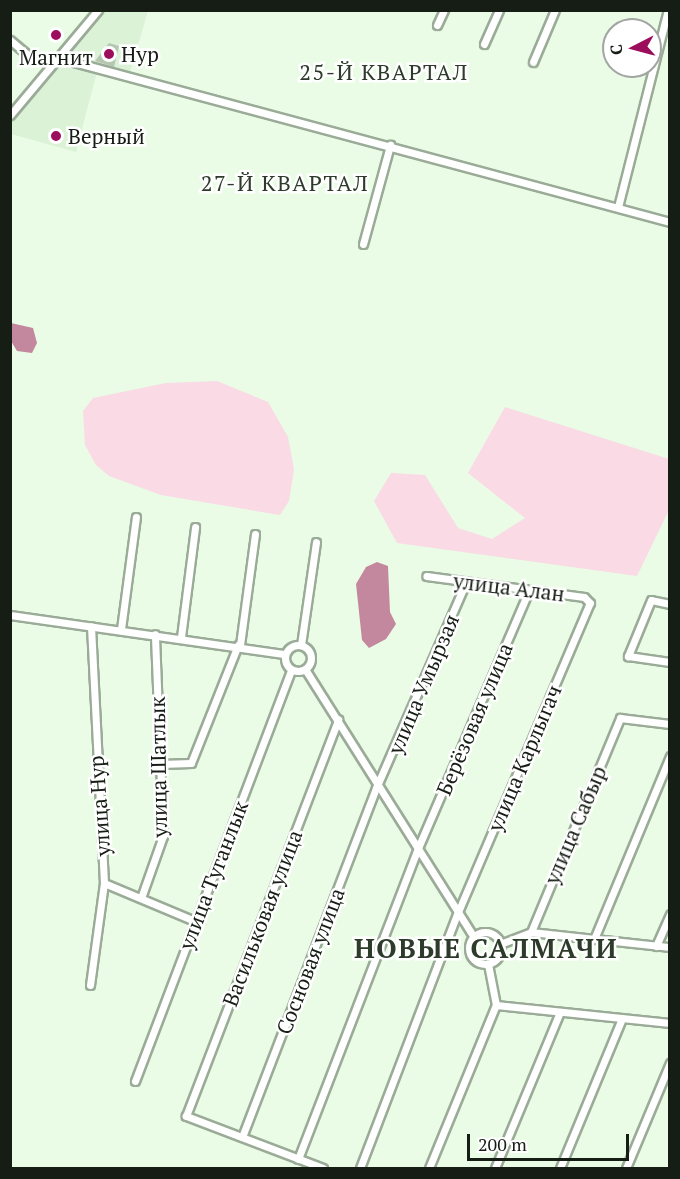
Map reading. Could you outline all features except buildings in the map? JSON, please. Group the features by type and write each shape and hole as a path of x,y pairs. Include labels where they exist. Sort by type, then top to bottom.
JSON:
{"street":[{"path":"10,115 98,10"},
{"path":"437,25 444,10"},
{"path":"484,44 499,10"},
{"path":"533,62 555,10"},
{"path":"618,207 668,10"},
{"path":"10,40 33,59"},
{"path":"58,58 390,145 669,222"},
{"path":"363,244 390,145"},
{"path":"121,629 136,517"},
{"path":"181,637 195,527"},
{"path":"160,764 191,763 239,645 255,534"},
{"path":"301,645 316,542"},
{"name":"улица Алан","path":"426,576 584,597 590,603"},
{"name":"улица Умырзая","path":"379,785 466,582"},
{"name":"Берёзовая улица","path":"298,1159 418,848 529,590"},
{"path":"669,604 651,600 628,656 669,662"},
{"name":"улица Карлыгач","path":"360,1168 458,912 590,603"},
{"path":"10,615 239,645 285,654 301,645"},
{"name":"улица Нур","path":"90,985 104,883 91,626"},
{"name":"улица Шатлык","path":"141,898 163,836 155,634"},
{"path":"301,645 311,656 305,669"},
{"path":"285,654 291,670 305,669"},
{"path":"305,669 474,937 471,956 488,964"},
{"name":"улица Туганлык","path":"135,1081 291,670"},
{"name":"улица Сабыр","path":"531,932 620,718 669,724"},
{"name":"Васильковая улица","path":"242,1137 186,1116 338,719"},
{"path":"594,939 669,756"},
{"name":"Сосновая улица","path":"242,1137 379,785"},
{"path":"104,883 195,921"},
{"path":"656,946 669,914"},
{"path":"500,944 531,932 669,947"},
{"path":"474,937 492,934 500,944 498,957 488,964"},
{"path":"429,1168 496,1005 488,964"},
{"path":"496,1005 669,1023"},
{"path":"495,1168 560,1012"},
{"path":"560,1168 622,1018"},
{"path":"626,1168 669,1063"},
{"path":"242,1137 323,1168"}],"shaded area":[{"path":"103,11 148,11 128,79 97,72 76,152 11,134 11,119"},
{"path":"11,323 33,328 37,343 32,353 17,351 11,341"},
{"path":"217,381 268,402 288,437 294,469 289,501 280,515 161,495 109,476 96,465 85,445 83,411 93,398 166,383"},
{"path":"505,407 669,459 669,510 637,576 397,543 374,501 391,473 425,475 458,528 492,539 525,518 468,473"},
{"path":"377,562 388,566 390,612 396,624 386,639 369,648 362,640 356,584 366,567"}],"place":[{"name":"Магнит","path":"56,35"},
{"name":"Нур","path":"109,54"},
{"name":"Верный","path":"56,136"}],"district":[{"name":"25-Й КВАРТАЛ","path":"384,72"},
{"name":"27-Й КВАРТАЛ","path":"285,183"},
{"name":"НОВЫЕ САЛМАЧИ","path":"486,949"}]}
